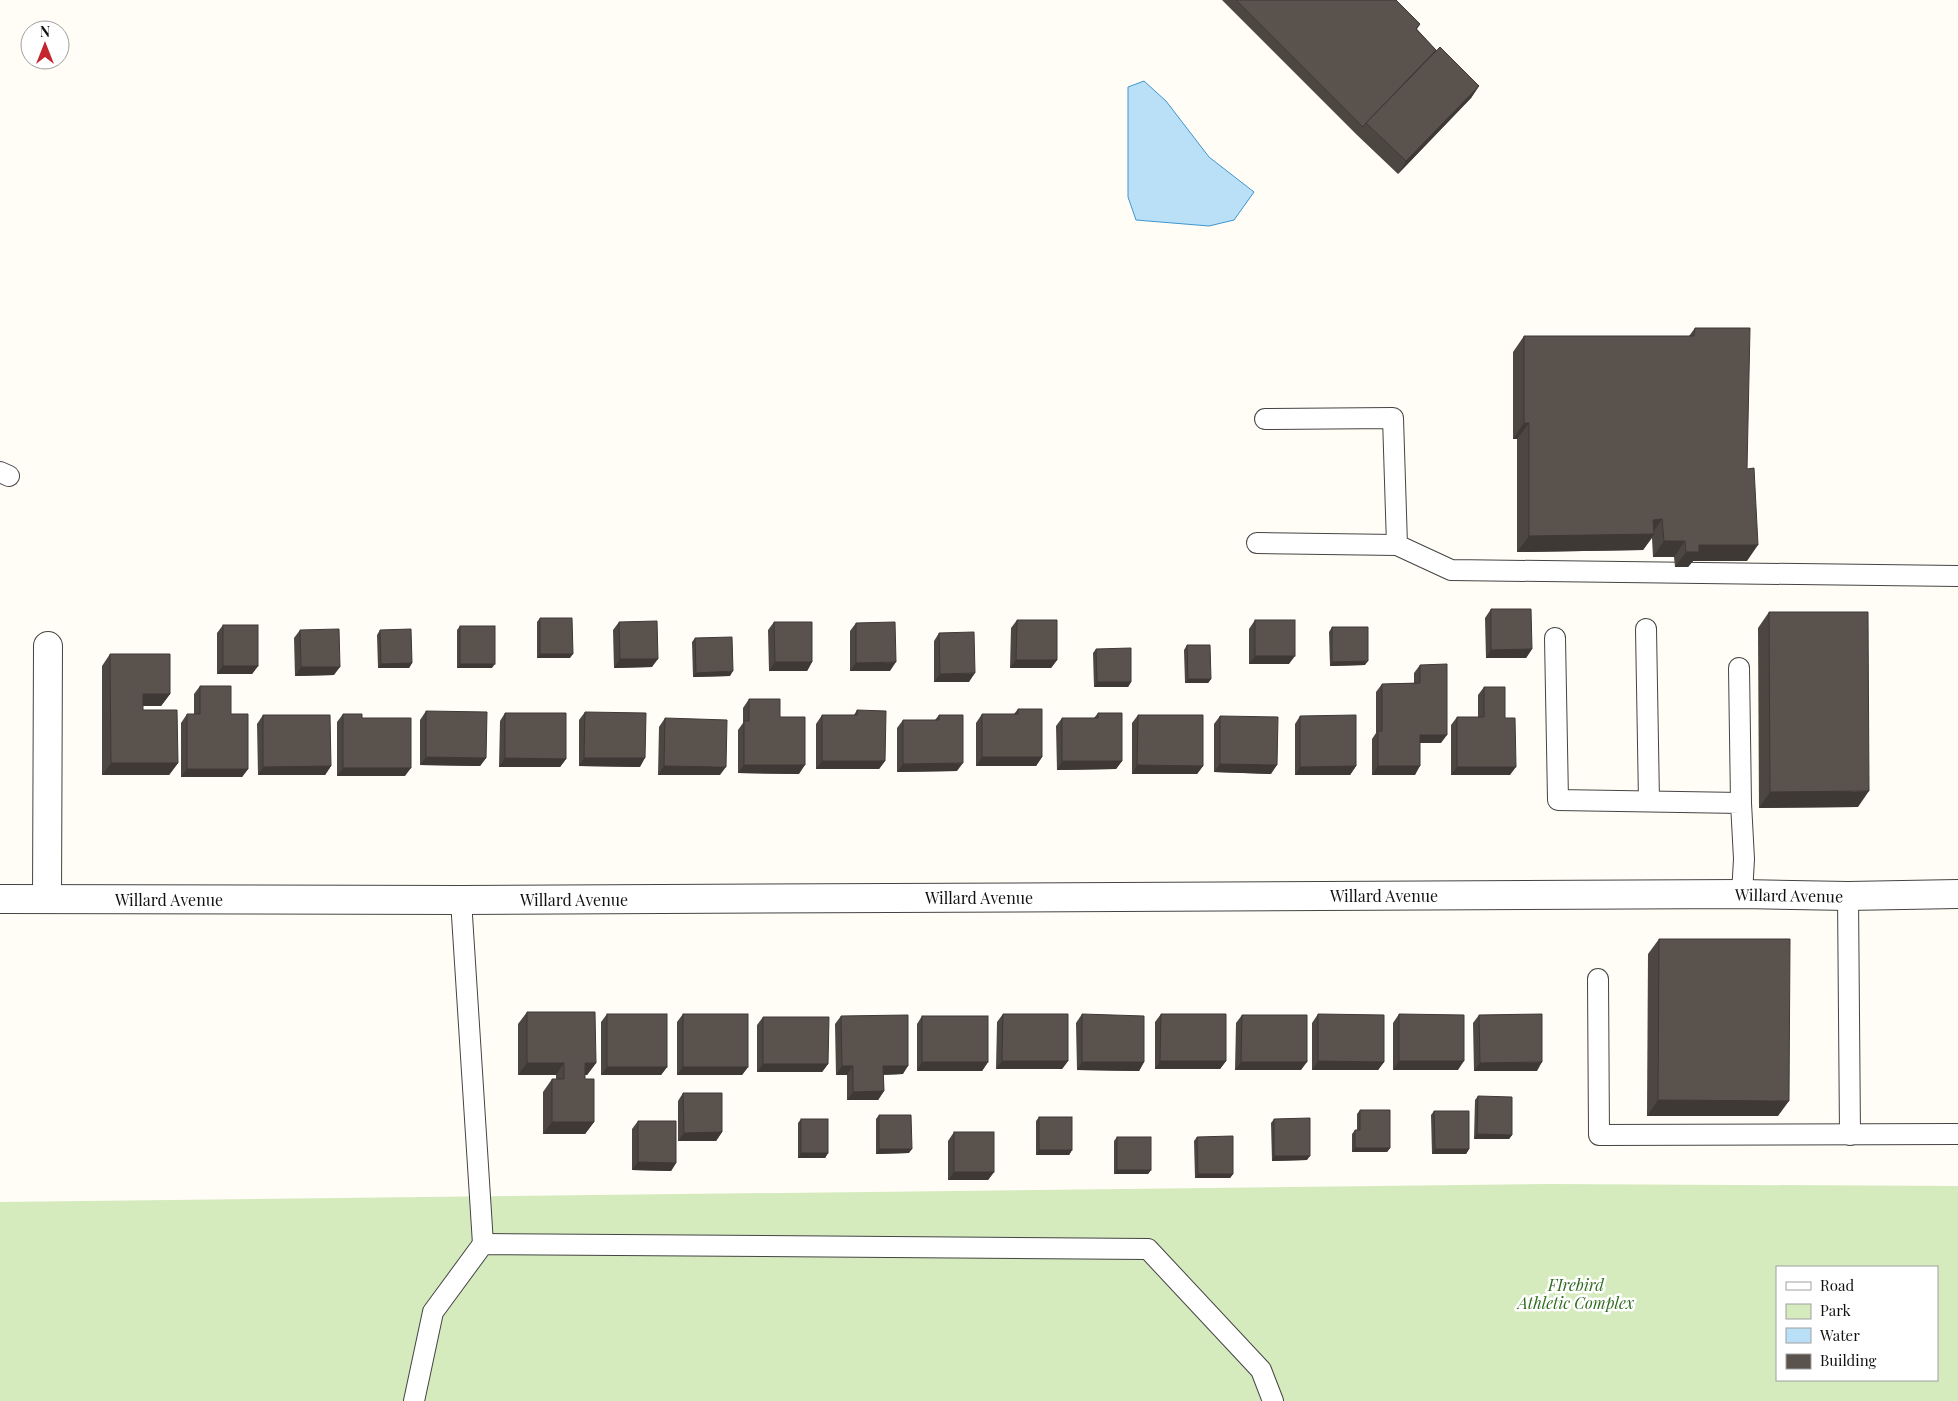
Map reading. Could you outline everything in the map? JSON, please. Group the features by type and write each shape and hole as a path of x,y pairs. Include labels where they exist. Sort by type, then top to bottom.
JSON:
{"street":[{"path":"47,899 48,646"},
{"name":"Willard Avenue","path":"0,899 461,900 1742,894 1848,896 1958,894"}],"lane":[{"path":"1265,419 1393,418 1397,545"},
{"path":"1257,543 1397,545 1451,570 1958,576"},
{"path":"1646,629 1649,801"},
{"path":"1555,638 1558,800 1741,803"},
{"path":"1739,668 1741,803 1744,859 1742,894"},
{"path":"1848,896 1850,1135"},
{"path":"414,1401 433,1312 483,1244 461,900"},
{"path":"1598,979 1599,1135 1958,1134"},
{"path":"483,1244 1148,1248 1261,1370 1273,1401"}],"green space":[{"name":"FIrebird Athletic Complex","path":"1548,1184 1958,1186 1958,1401 0,1401 0,1202"}],"water":[{"path":"1144,81 1166,101 1209,157 1254,192 1234,220 1209,226 1136,220 1128,197 1128,87"}],"building":[{"path":"1236,0 1396,0 1420,24 1416,29 1436,50 1363,127"},
{"path":"1440,47 1479,86 1406,161 1366,123"},
{"path":"1695,328 1750,328 1747,469 1754,468 1758,545 1699,545 1699,552 1686,552 1685,541 1664,541 1662,519 1653,520 1654,534 1529,536 1529,423 1524,423 1524,336 1694,336"},
{"path":"1491,609 1531,609 1532,649 1491,650"},
{"path":"1769,612 1868,612 1869,791 1770,792"},
{"path":"540,618 572,618 573,654 540,654"},
{"path":"1017,620 1057,620 1057,660 1016,660"},
{"path":"1255,620 1295,620 1295,656 1255,656"},
{"path":"657,621 658,659 620,659 619,622"},
{"path":"774,622 812,622 812,662 775,662"},
{"path":"895,622 896,662 856,663 856,623"},
{"path":"223,625 258,625 258,666 223,666"},
{"path":"460,626 495,626 495,664 460,664"},
{"path":"1332,627 1368,627 1368,661 1332,662"},
{"path":"339,629 340,667 301,667 300,630"},
{"path":"411,629 412,663 381,664 380,630"},
{"path":"974,632 975,673 940,674 939,633"},
{"path":"732,637 733,671 696,673 695,638"},
{"path":"1187,645 1210,645 1211,679 1188,679"},
{"path":"1131,648 1131,682 1097,682 1096,649"},
{"path":"110,654 170,654 170,694 143,694 143,710 177,710 178,763 111,763"},
{"path":"1447,664 1447,735 1420,735 1420,766 1378,766 1378,731 1382,731 1382,684 1420,683 1420,665"},
{"path":"200,686 231,686 231,714 248,714 248,769 187,769 187,714 200,714"},
{"path":"1484,687 1505,687 1505,718 1515,718 1516,767 1457,767 1457,717 1484,717"},
{"path":"749,699 780,699 780,717 805,717 805,765 744,765 744,721 749,721"},
{"path":"1018,709 1042,709 1042,757 982,757 982,714 1018,714"},
{"path":"857,710 886,711 885,761 822,761 822,715 857,715"},
{"path":"426,711 487,712 486,758 426,757"},
{"path":"585,712 646,713 645,758 584,758"},
{"path":"505,713 566,713 566,759 505,758"},
{"path":"1098,713 1122,713 1122,761 1062,761 1062,718 1098,718"},
{"path":"343,714 362,714 362,718 411,718 411,768 343,768"},
{"path":"263,715 330,715 331,766 263,767"},
{"path":"939,715 963,715 963,763 903,764 903,720 939,720"},
{"path":"1138,715 1203,715 1203,766 1137,765"},
{"path":"1356,715 1356,766 1300,767 1300,716"},
{"path":"1220,716 1278,717 1277,765 1220,764"},
{"path":"665,718 727,720 726,767 664,766"},
{"path":"1659,939 1790,939 1789,1101 1658,1100"},
{"path":"527,1012 595,1012 596,1063 585,1063 585,1079 594,1079 594,1122 552,1122 552,1079 564,1079 564,1063 527,1063"},
{"path":"607,1014 667,1014 667,1067 607,1067"},
{"path":"683,1014 748,1014 748,1067 683,1067"},
{"path":"1003,1014 1068,1014 1068,1061 1002,1061"},
{"path":"1082,1014 1144,1016 1144,1062 1082,1062"},
{"path":"1161,1014 1226,1014 1226,1061 1160,1061"},
{"path":"1318,1014 1384,1015 1384,1062 1318,1061"},
{"path":"1399,1014 1464,1015 1464,1061 1399,1061"},
{"path":"1542,1014 1542,1062 1480,1063 1479,1015"},
{"path":"908,1015 908,1066 883,1066 884,1091 853,1092 853,1066 842,1066 841,1016"},
{"path":"1242,1015 1307,1015 1307,1062 1241,1062"},
{"path":"922,1016 988,1016 988,1062 922,1062"},
{"path":"763,1017 829,1017 828,1064 763,1064"},
{"path":"683,1093 722,1093 722,1132 684,1133"},
{"path":"1478,1096 1512,1097 1512,1135 1477,1134"},
{"path":"1360,1110 1390,1110 1390,1148 1355,1148 1355,1130 1360,1130"},
{"path":"1434,1111 1469,1111 1469,1149 1435,1149"},
{"path":"879,1115 911,1115 912,1149 879,1149"},
{"path":"1039,1117 1072,1117 1072,1150 1039,1150"},
{"path":"1310,1118 1310,1156 1274,1156 1274,1119"},
{"path":"801,1119 828,1119 828,1153 801,1153"},
{"path":"638,1121 676,1121 676,1163 638,1162"},
{"path":"954,1132 994,1132 994,1172 954,1172"},
{"path":"1233,1136 1233,1174 1198,1174 1197,1137"},
{"path":"1117,1137 1151,1137 1151,1170 1117,1170"}]}
